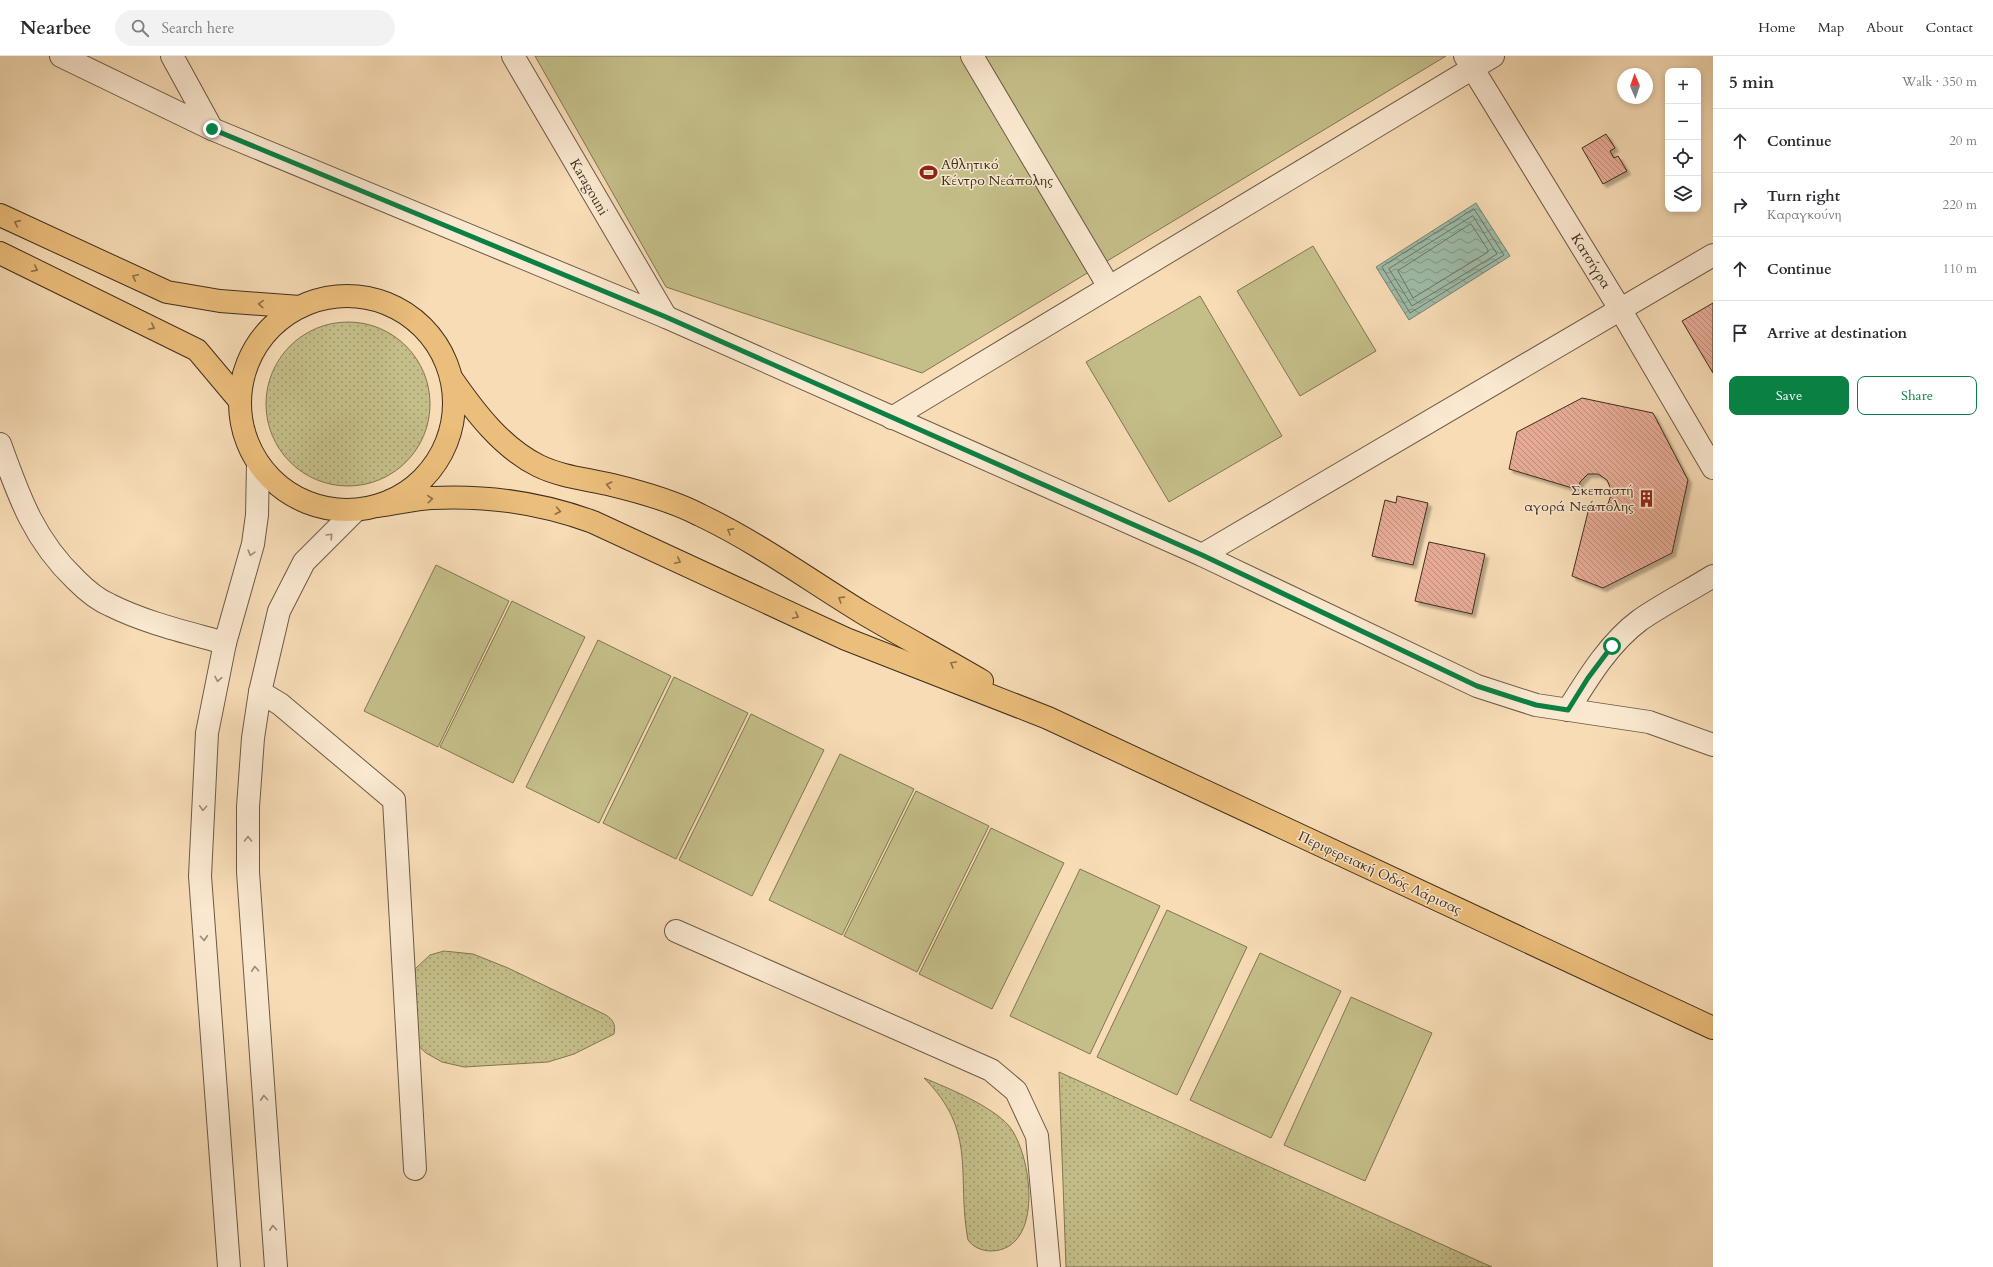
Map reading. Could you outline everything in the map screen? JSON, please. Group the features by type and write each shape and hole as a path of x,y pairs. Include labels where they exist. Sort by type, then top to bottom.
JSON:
{"highway":[{"path":"0,215 167,292 220,301 300,307"},
{"path":"0,253 197,350 239,400"},
{"path":"377,506 398,498 417,485 433,468 445,448 452,426 455,403 452,379 444,356 431,336 414,319 394,306 371,299 347,296 323,299 300,307 280,320 263,336 251,356 242,377 239,400 243,430 247,444 258,464 272,481 297,498 310,505 332,510 355,511 430,498 495,498 566,512 593,522 846,639 1048,718"},
{"path":"452,379 469,403 506,444 539,466 572,477 612,485 653,497 700,514 763,550 863,613 1048,718"},
{"name":"Περιφερειακή Οδός Λάρισας","path":"1048,718 1713,1028"}],"street":[{"path":"61,56 212,129 666,317 1202,555 1477,686 1536,705 1649,722 1713,745"},
{"path":"172,56 212,129"},
{"name":"Karagouni","path":"513,56 666,317"},
{"path":"972,56 1109,286"},
{"path":"892,418 1109,286 1468,62 1493,56"},
{"name":"Κατσίγρα","path":"1468,62 1620,309 1713,468"},
{"path":"1202,555 1620,309 1713,256"},
{"path":"0,444 27,514 43,543 62,566 84,588 108,605 146,620 225,643"},
{"path":"229,1267 200,876 208,733 225,643 253,544 257,515 258,464"},
{"path":"276,1267 248,872 248,808 253,738 260,692 279,611 282,604 304,562 355,511"},
{"path":"1568,710 1588,678 1617,641 1640,621 1713,576"},
{"path":"260,692 280,704 394,800 415,1168"},
{"path":"676,931 991,1070 1016,1091 1037,1136 1049,1267"}],"shaded area":[{"name":"Αθλητικό Κέντρο Νεάπολης","path":"535,56 1446,56 922,373 666,287"},
{"path":"1313,246 1376,351 1300,396 1237,291"},
{"path":"1200,296 1282,436 1169,502 1086,362"},
{"path":"340,322 356,322 372,325 387,332 400,340 412,352 427,380 430,404 429,420 424,435 412,456 400,468 372,483 356,486 340,486 324,483 309,476 296,468 284,456 269,428 266,412 266,396 269,380 276,365 284,352 296,340 324,325"},
{"path":"436,565 509,601 438,747 364,711"},
{"path":"512,601 585,637 513,783 440,747"},
{"path":"598,640 671,676 599,823 526,787"},
{"path":"674,677 748,713 676,859 603,823"},
{"path":"751,714 824,750 752,896 679,860"},
{"path":"840,754 914,789 842,935 769,900"},
{"path":"916,791 989,826 917,972 844,936"},
{"path":"991,828 1064,863 992,1009 919,974"},
{"path":"1080,869 1160,906 1090,1054 1010,1016"},
{"path":"1167,910 1247,947 1177,1095 1097,1057"},
{"path":"444,951 473,954 508,968 606,1015 613,1023 615,1028 614,1034 574,1054 548,1062 464,1067 442,1062 426,1053 412,1040 415,969 430,955"},
{"path":"1260,953 1341,991 1271,1138 1190,1100"},
{"path":"1351,997 1432,1033 1365,1181 1284,1145"},
{"path":"1059,1072 1492,1267 1066,1267"},
{"path":"924,1078 969,1098 992,1111 1009,1126 1017,1139 1028,1178 1029,1199 1026,1218 1020,1235 1008,1246 988,1251 975,1247 968,1240 965,1216 962,1154 958,1136 952,1117 941,1098"}],"water":[{"path":"1476,203 1510,256 1409,320 1376,267"}],"building":[{"path":"1606,134 1615,148 1610,151 1614,158 1618,156 1627,171 1603,184 1582,148"},
{"path":"1713,303 1713,373 1682,321"},
{"name":"Σκεπαστή αγορά Νεάπολης","path":"1582,398 1653,413 1688,480 1672,553 1603,588 1572,576 1589,508 1608,504 1612,492 1607,480 1598,474 1588,474 1580,482 1579,490 1509,469 1517,432"},
{"path":"1397,496 1428,503 1413,565 1372,556 1385,500 1396,503"},
{"path":"1429,542 1485,554 1472,614 1415,601"}],"place":[{"name":"Αθλητικό Κέντρο Νεάπολης","path":"928,172"},
{"name":"Σκεπαστή αγορά Νεάπολης","path":"1647,498"}],"route":[{"path":"212,129 666,317 1202,555 1477,686 1536,705 1568,710 1588,678 1612,646"}]}
